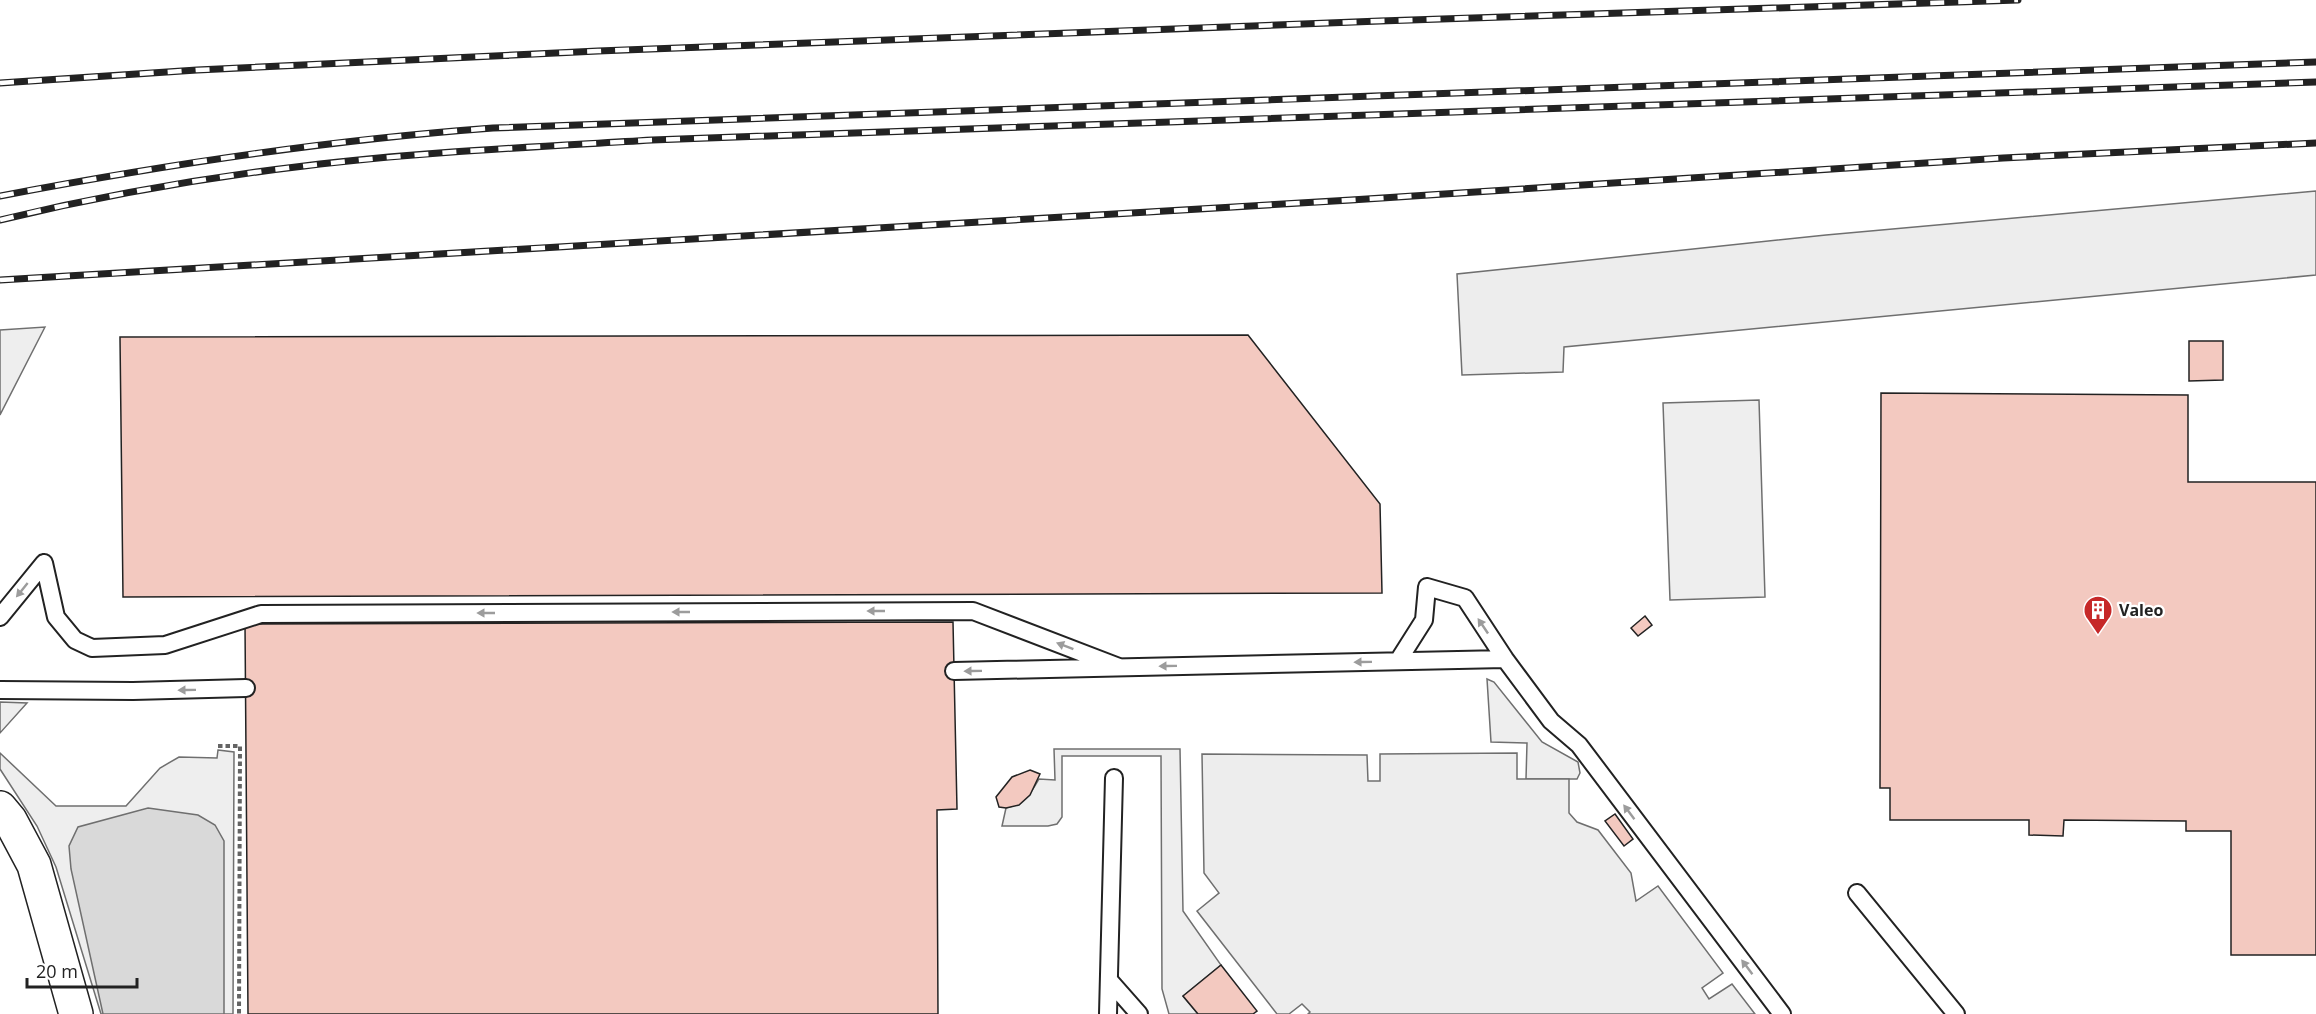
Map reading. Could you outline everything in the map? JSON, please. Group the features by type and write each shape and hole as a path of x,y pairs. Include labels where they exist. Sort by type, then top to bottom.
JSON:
{"street":[{"path":"0,808 10,820 34,865 75,1014"}],"lane":[{"path":"0,618 44,563 56,617 75,640 92,648 165,645 261,614 973,610 1119,667"},
{"path":"1398,661 1424,620 1427,587 1464,598 1551,721 1579,745 1782,1014"},
{"path":"954,671 1505,659"},
{"path":"0,690 133,691 246,688"},
{"path":"1108,1014 1114,778"},
{"path":"1857,893 1956,1014"},
{"path":"1109,980 1139,1014"}],"path":[{"path":"218,746 240,746 239,1014"}],"shaded area":[{"path":"2316,191 2316,275 1564,347 1563,372 1462,375 1457,274 1826,235"},
{"path":"45,327 0,415 0,330"},
{"path":"1759,400 1765,597 1670,600 1663,403"},
{"path":"1487,679 1494,682 1542,742 1578,762 1580,773 1577,779 1526,779 1527,743 1491,742"},
{"path":"0,702 27,703 0,733"},
{"path":"1054,749 1180,749 1183,911 1221,965 1183,996 1198,1014 1169,1014 1162,989 1161,756 1062,756 1062,817 1057,824 1002,826 1006,808 1026,798 1039,779 1055,780"},
{"path":"218,750 234,752 233,1014 101,1014 56,867 37,826 0,769 0,753 56,806 126,806 160,768 179,757 217,758"},
{"path":"1517,753 1517,779 1569,779 1569,813 1577,822 1598,830 1631,873 1636,901 1658,886 1723,973 1702,988 1709,999 1732,984 1755,1014 1308,1014 1310,1012 1302,1004 1289,1014 1277,1014 1197,911 1219,893 1204,873 1202,754 1367,755 1368,781 1380,781 1380,754"},
{"path":"148,808 198,815 215,825 224,841 224,1014 103,1014 71,869 69,846 78,827"}],"building":[{"path":"1248,335 1380,504 1382,593 123,597 120,337"},
{"path":"2189,341 2223,341 2223,380 2189,381"},
{"name":"Valeo","path":"1881,393 2188,395 2188,482 2316,482 2316,955 2231,955 2231,831 2186,831 2186,821 2064,820 2063,836 2029,835 2029,820 1890,820 1890,788 1880,788"},
{"path":"1645,616 1652,625 1638,636 1631,628"},
{"path":"953,622 957,809 937,810 938,1014 248,1014 245,624"},
{"path":"1030,770 1040,774 1030,795 1019,805 999,807 996,797 1012,777"},
{"path":"1615,814 1633,839 1624,846 1605,821"},
{"path":"1221,965 1257,1011 1253,1014 1198,1014 1183,996"}],"railway":[{"path":"0,83 197,70 598,51 1380,21 2018,0"},
{"path":"0,196 245,155 369,139 493,128 2316,62"},
{"path":"0,220 189,182 347,161 652,140 2316,82"},
{"path":"0,280 1351,200 2003,158 2316,143"}],"place":[{"name":"Valeo","path":"2098,636"}]}
